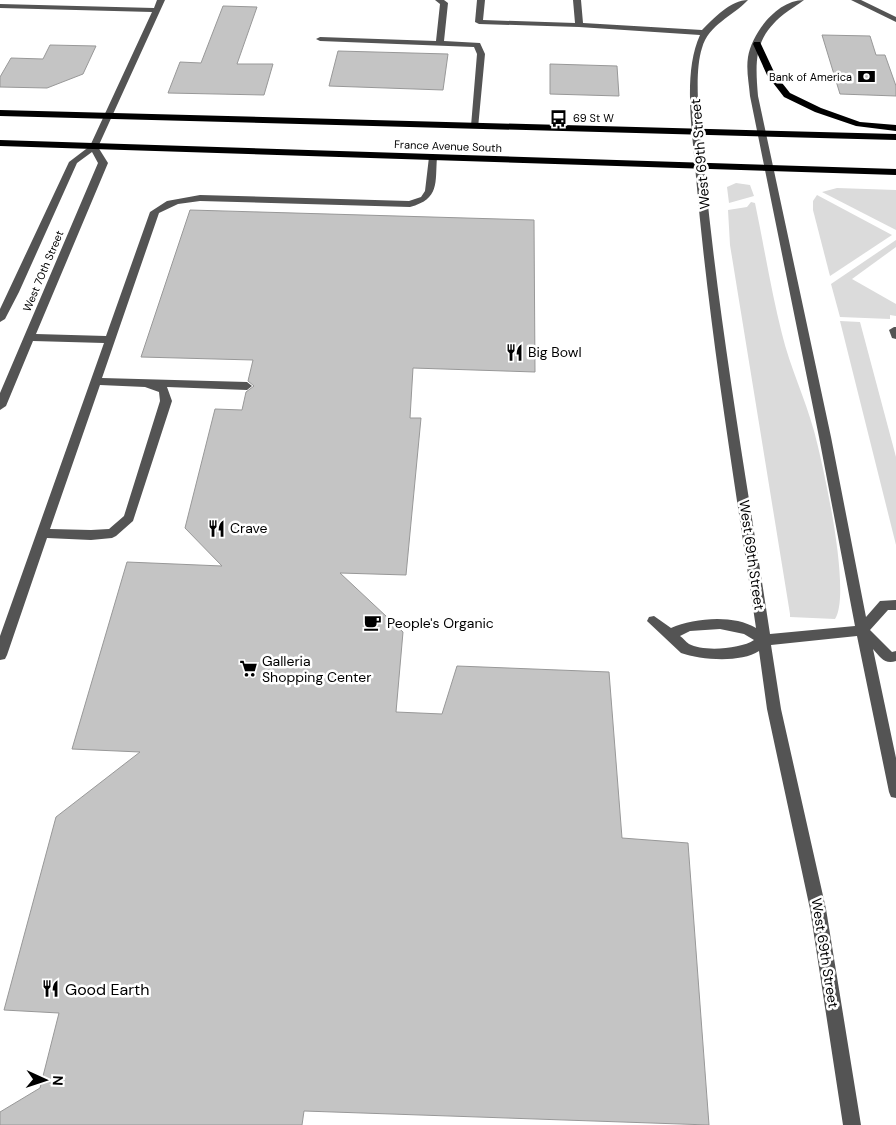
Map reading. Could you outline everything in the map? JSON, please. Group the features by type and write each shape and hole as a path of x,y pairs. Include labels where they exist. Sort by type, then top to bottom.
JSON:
{"main road":[{"path":"756,44 771,76 787,95 818,110 859,124 896,128"},
{"name":"France Avenue South","path":"0,113 896,137"},
{"name":"France Avenue South","path":"0,143 896,172"}],"street":[{"path":"94,147 161,0"},
{"path":"439,0 444,3 440,44"},
{"path":"474,126 481,54 478,34 480,0"},
{"path":"578,0 579,25"},
{"name":"West 69th Street","path":"744,0 722,16 706,32 698,48 694,73 697,132 708,256 774,709 818,909 852,1125"},
{"path":"800,0 779,14 767,26 756,44 752,58 752,77 761,134 825,437 862,630 896,792"},
{"path":"855,0 896,20"},
{"path":"0,6 156,10"},
{"path":"320,39 440,44 478,34 579,25 706,32"},
{"name":"West 70th Street","path":"0,319 72,162 94,147 103,163 0,406"},
{"path":"0,655 155,212 162,206 182,200 200,198 410,204 424,199 430,190 433,157"},
{"path":"896,330 896,336"},
{"path":"29,337 110,340"},
{"path":"96,381 247,386"},
{"path":"43,533 91,535 112,533 128,518 166,402 164,390 146,383"},
{"path":"654,621 686,649 706,653 730,653 750,650 765,640 862,630 885,605 896,605"},
{"path":"671,634 689,626 720,624 747,628 765,640"},
{"path":"862,630 890,658 896,656"}],"shaded area":[{"path":"736,183 750,185 754,196 729,203 727,187"},
{"path":"837,188 896,190 896,230 822,192"},
{"path":"817,195 892,235 830,276 813,210 813,201"},
{"path":"751,202 755,203 782,334 814,431 829,498 840,583 839,605 835,619 790,617 730,245 728,210 747,207"},
{"path":"896,240 896,247 852,279 896,304 896,316 890,315 890,319 840,317 831,284"},
{"path":"840,321 860,322 896,457 896,545"}],"building":[{"path":"223,6 257,7 237,64 273,64 264,95 168,93 180,62 201,63"},
{"path":"822,35 870,36 876,55 885,55 896,86 896,96 840,94"},
{"path":"50,45 96,46 83,74 47,88 0,87 0,77 11,58 43,59"},
{"path":"338,51 448,54 443,90 329,86"},
{"path":"550,64 617,66 619,96 550,94"},
{"name":"Galleria Shopping Center","path":"190,210 534,220 535,372 413,368 410,418 421,418 406,575 340,573 403,632 396,712 442,714 457,666 609,672 622,838 688,843 709,1125 304,1111 302,1125 0,1125 0,1112 40,1088 59,1013 4,1010 56,817 140,752 72,749 127,562 222,566 185,528 215,409 242,410 246,392 254,386 248,381 253,360 141,357"}],"place":[{"name":"Bank of America","path":"866,77"},
{"name":"69 St W","path":"559,118"},
{"name":"Big Bowl","path":"514,352"},
{"name":"Crave","path":"216,528"},
{"name":"People's Organic","path":"373,623"},
{"name":"Galleria Shopping Center","path":"248,669"},
{"name":"Good Earth","path":"51,989"}]}
